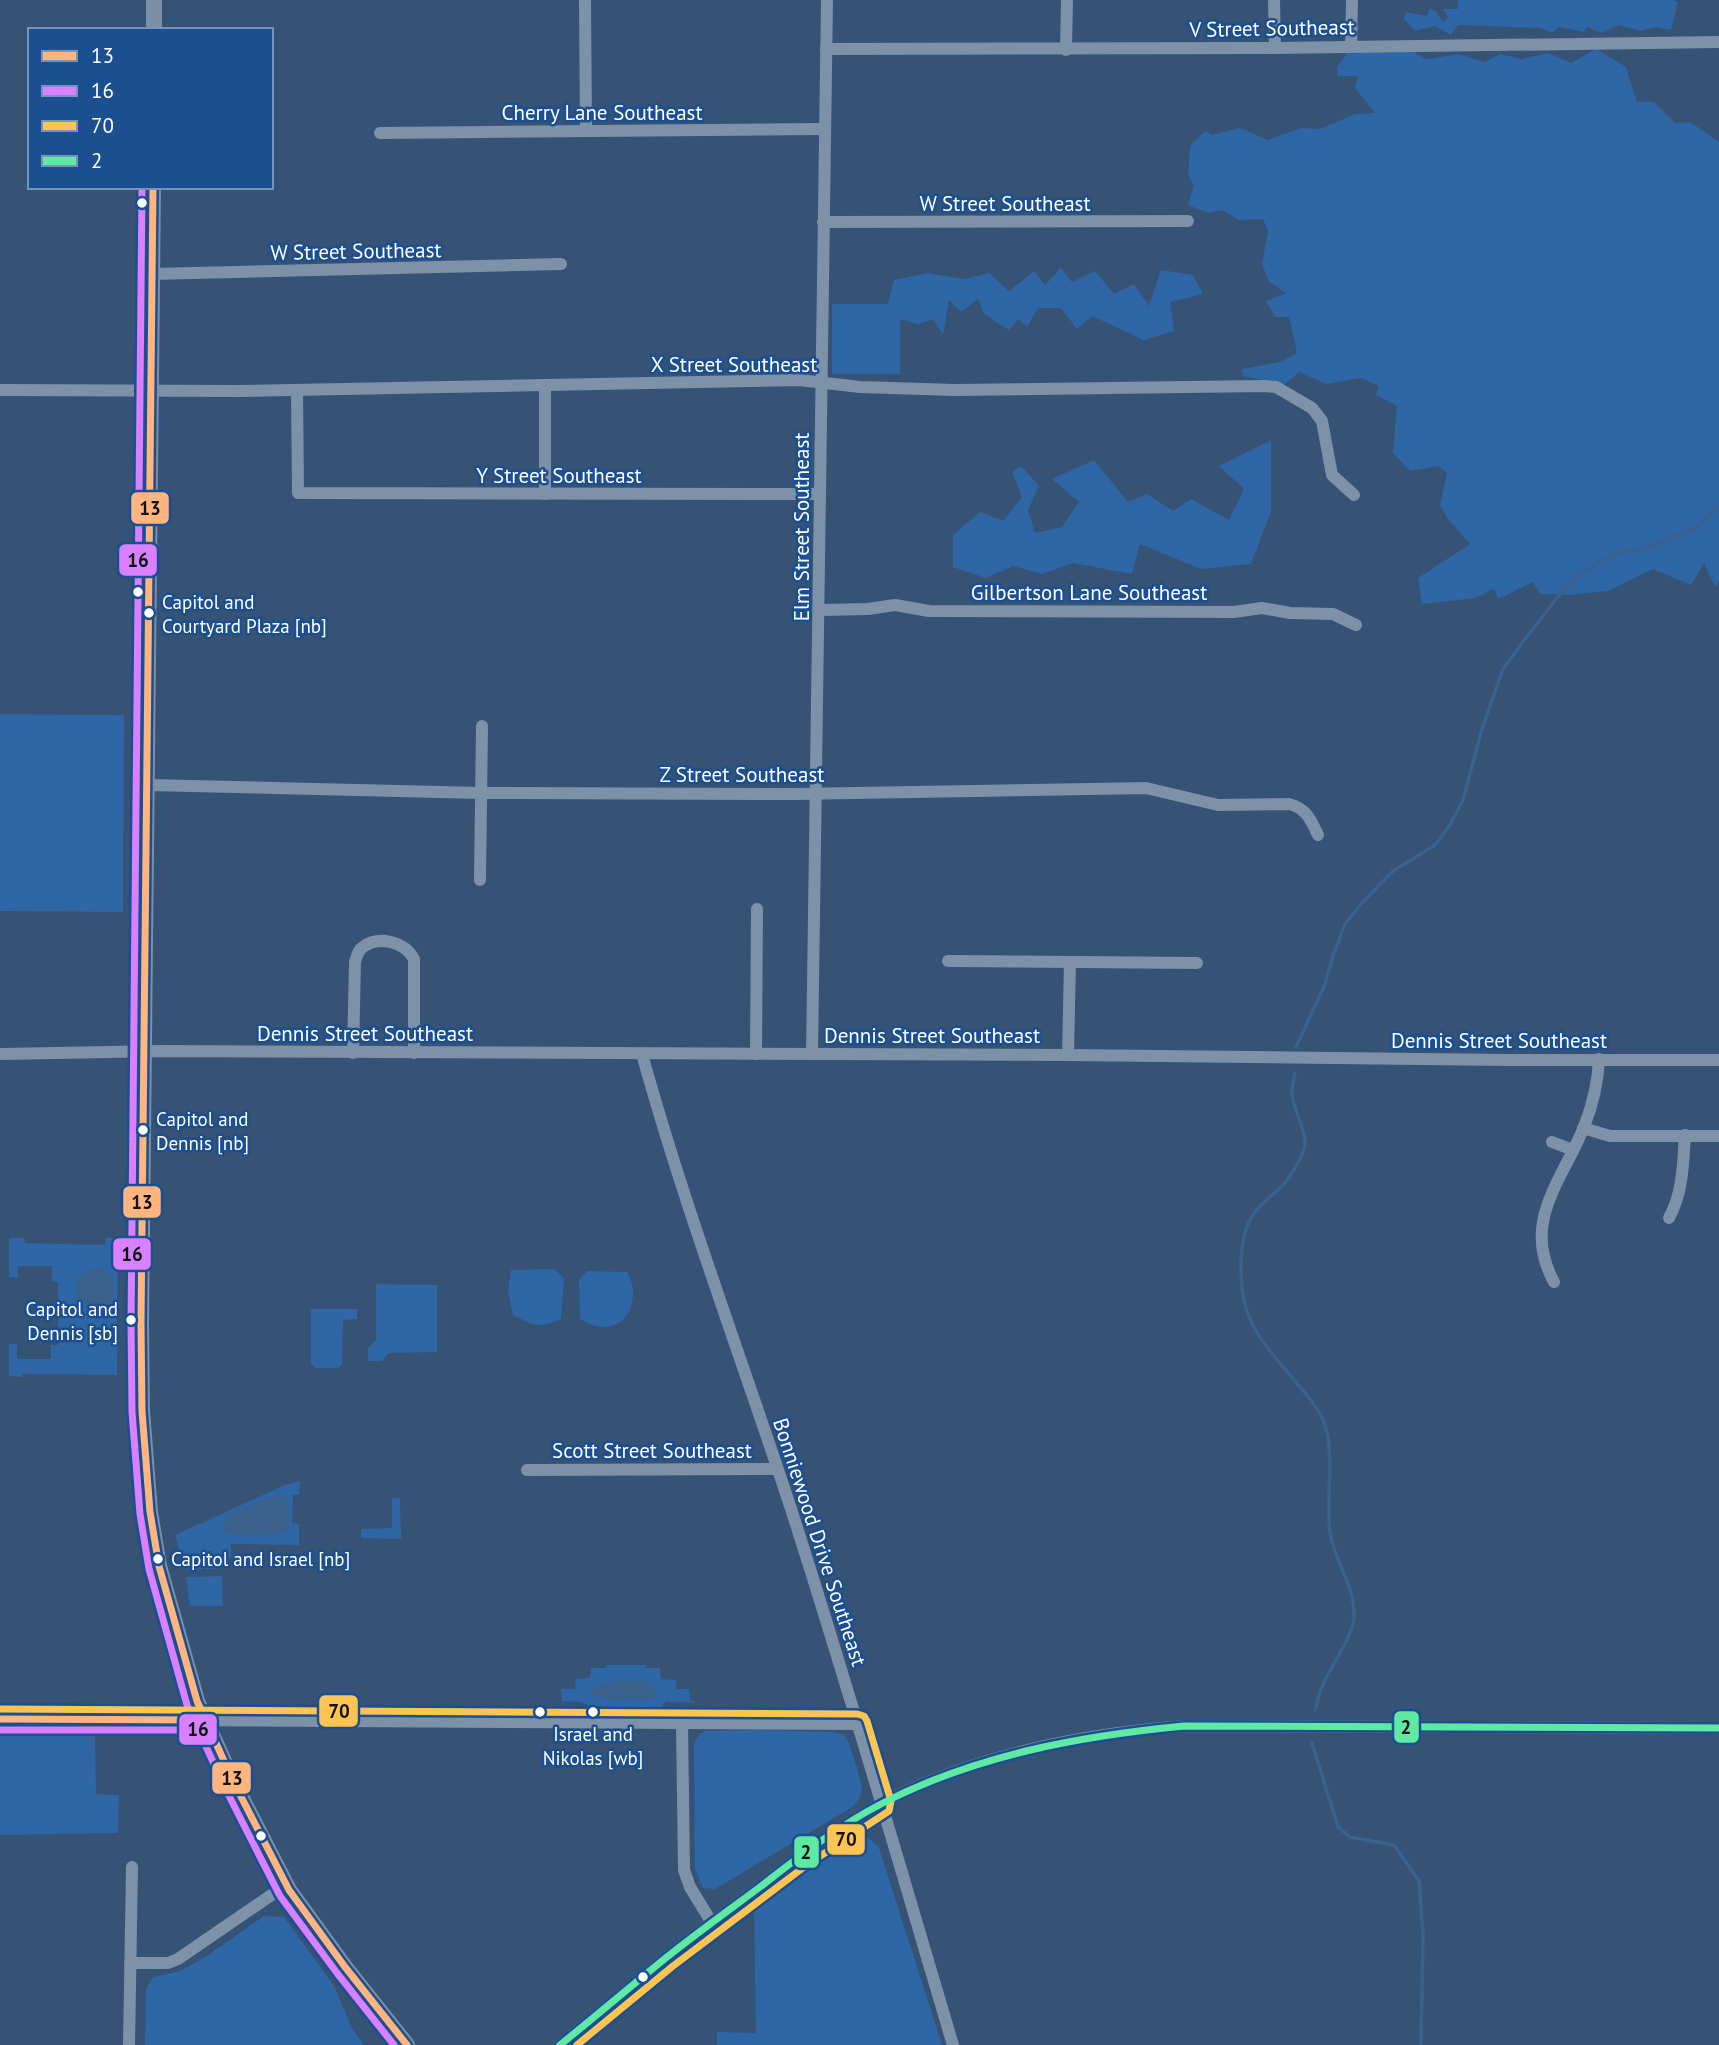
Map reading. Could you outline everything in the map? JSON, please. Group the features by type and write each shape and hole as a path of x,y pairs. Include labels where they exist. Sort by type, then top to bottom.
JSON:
{"main road":[{"path":"154,0 154,28"},
{"path":"153,189 141,1323 146,1480 159,1566 197,1701 233,1781 286,1885 345,1968 407,2045"}],"street":[{"path":"585,0 586,131"},
{"name":"Elm Street Southeast","path":"812,1054 827,0"},
{"path":"1066,50 1067,0"},
{"path":"1274,0 1275,48"},
{"path":"1351,46 1352,0"},
{"name":"V Street Southeast","path":"826,49 1066,50 1719,42"},
{"name":"Cherry Lane Southeast","path":"380,133 824,130"},
{"name":"W Street Southeast","path":"823,222 1188,221"},
{"name":"W Street Southeast","path":"152,274 561,264"},
{"name":"X Street Southeast","path":"0,390 297,390 799,380 860,387 954,390 1264,386 1276,387 1312,408 1322,421 1332,475 1354,495"},
{"path":"545,385 545,494"},
{"name":"Y Street Southeast","path":"297,390 298,493 820,495"},
{"name":"Gilbertson Lane Southeast","path":"820,610 868,609 895,605 929,611 1234,612 1262,608 1333,614 1356,625"},
{"path":"480,880 482,726"},
{"name":"Z Street Southeast","path":"148,785 480,793 816,793 1146,788 1218,805 1289,804 1310,816 1318,835"},
{"path":"756,1054 757,909"},
{"path":"353,1052 355,962 358,952 365,945 388,942 400,944 409,950 414,959 414,1053"},
{"path":"948,961 1197,963"},
{"path":"1068,1055 1070,962"},
{"name":"Dennis Street Southeast","path":"0,1054 145,1051 1719,1060"},
{"name":"Bonniewood Drive Southeast","path":"642,1054 702,1252 759,1411 791,1511 953,2045"},
{"path":"1554,1282 1543,1256 1542,1223 1595,1094 1598,1059"},
{"path":"1583,1128 1611,1136 1719,1136"},
{"path":"1669,1218 1681,1188 1685,1135"},
{"path":"1552,1142 1573,1150"},
{"name":"Scott Street Southeast","path":"527,1470 776,1469"},
{"path":"0,1719 857,1724"},
{"path":"682,1723 684,1870 690,1887 712,1923"},
{"path":"560,2045 666,1958 802,1855 881,1804 951,1774 1021,1752 1103,1735 1154,1728 1211,1725 1719,1728"},
{"path":"129,2045 132,1867"},
{"path":"130,1963 168,1963 178,1959 286,1885"}],"shaded area":[{"path":"1458,0 1678,2 1671,30 1656,27 1640,31 1619,25 1602,33 1587,27 1584,32 1559,27 1552,33 1541,28 1458,25 1451,35 1435,26 1415,31 1404,19 1406,12 1427,16 1430,9 1435,10 1443,22 1448,17 1443,9 1458,9"},
{"path":"1351,48 1409,49 1426,59 1459,54 1484,62 1500,54 1521,59 1548,53 1571,63 1596,49 1626,67 1637,102 1654,102 1675,123 1690,122 1719,142 1719,581 1715,587 1704,563 1691,585 1653,569 1608,591 1569,595 1540,594 1533,582 1498,599 1494,589 1475,598 1422,604 1418,578 1470,544 1440,506 1447,473 1438,466 1410,471 1393,453 1397,406 1376,395 1379,386 1361,378 1326,384 1299,372 1284,385 1243,376 1242,369 1280,362 1297,353 1289,317 1275,317 1266,301 1286,293 1269,282 1262,264 1268,231 1263,219 1239,220 1222,210 1208,213 1188,205 1194,186 1188,175 1190,146 1205,131 1212,135 1240,128 1268,140 1301,128 1320,129 1355,114 1375,113 1355,88 1358,76 1338,76 1337,67"},
{"path":"1061,268 1072,282 1095,271 1114,294 1134,284 1149,306 1161,270 1193,275 1203,294 1170,302 1174,331 1144,340 1092,316 1077,329 1061,308 1038,308 1027,327 1018,319 1009,330 984,314 978,299 961,312 949,300 943,335 933,319 918,324 900,319 900,374 832,374 832,304 888,304 894,280 927,273 964,279 989,273 1009,291 1034,271 1045,285"},
{"path":"1271,440 1271,512 1251,564 1201,569 1140,544 1132,574 1073,563 1042,574 1013,566 986,578 953,567 953,535 980,512 1003,521 1022,497 1012,472 1021,466 1039,486 1028,510 1035,533 1062,527 1079,502 1052,479 1094,460 1128,502 1147,494 1173,511 1191,499 1229,520 1244,489 1219,466"},
{"path":"0,714 124,715 123,912 0,911"},
{"path":"9,1238 24,1238 25,1243 105,1245 106,1238 118,1238 117,1375 9,1376 9,1344 17,1344 17,1359 51,1359 51,1345 58,1345 58,1282 52,1281 52,1266 18,1266 18,1278 9,1277"},
{"path":"95,1268 102,1268 114,1283 113,1303 104,1307 84,1304 77,1294 77,1279"},
{"path":"555,1269 564,1279 561,1319 536,1325 513,1315 508,1291 511,1270"},
{"path":"587,1271 627,1272 633,1292 629,1311 624,1319 607,1327 596,1326 580,1319 579,1280"},
{"path":"376,1284 437,1285 437,1352 389,1353 382,1361 368,1361 368,1348 376,1340"},
{"path":"311,1309 357,1309 357,1319 343,1320 342,1364 338,1368 316,1368 311,1364"},
{"path":"300,1481 299,1495 293,1495 292,1523 299,1524 299,1545 231,1544 231,1558 226,1558 225,1562 218,1561 218,1569 185,1569 175,1535 285,1485"},
{"path":"277,1494 286,1499 289,1520 286,1532 251,1536 226,1532 225,1522 230,1514"},
{"path":"392,1498 400,1498 401,1539 361,1538 361,1529 392,1528"},
{"path":"222,1576 223,1606 190,1606 186,1577"},
{"path":"606,1665 646,1665 646,1668 660,1668 661,1679 676,1680 676,1689 689,1689 690,1700 697,1703 666,1702 660,1708 590,1706 581,1702 562,1701 561,1689 575,1689 576,1679 590,1678 591,1668 606,1668"},
{"path":"625,1680 648,1682 657,1693 653,1699 638,1700 592,1695 592,1690 600,1684"},
{"path":"705,1731 832,1732 843,1735 854,1756 862,1790 860,1797 854,1806 715,1889 703,1888 695,1869 694,1743"},
{"path":"0,1733 95,1734 96,1794 119,1795 118,1833 0,1835"},
{"path":"857,1837 869,1838 879,1848 942,2045 717,2045 717,2032 756,2033 754,1908"},
{"path":"264,1916 284,1917 334,1986 352,2028 364,2045 145,2045 146,1989 153,1977 180,1971 207,1956"}],"waterway":[{"path":"1296,1047 1325,984 1345,924 1393,871 1435,845 1450,825 1463,800 1482,729 1503,669 1556,599 1580,574 1615,553 1643,549 1696,528 1719,507"},
{"path":"1295,1073 1292,1094 1303,1130 1304,1150 1285,1183 1261,1205 1250,1220 1242,1248 1241,1279 1245,1307 1252,1324 1272,1354 1319,1412 1328,1438 1330,1532 1352,1595 1354,1618 1345,1643 1322,1687 1315,1710"},
{"path":"1312,1743 1338,1827 1350,1837 1394,1845 1419,1881 1423,1935 1421,2045"}],"transit line":[{"name":"16","path":"142,189 131,1323 132,1412 140,1514 149,1569 187,1705 224,1786 280,1896 394,2045"},
{"name":"13","path":"153,189 141,1323 142,1411 150,1512 159,1566 197,1701 233,1781 289,1890 407,2045"},
{"name":"70","path":"0,1709 864,1716 891,1801 889,1811 808,1864 673,1966 577,2045"},
{"name":"13","path":"0,1719 206,1720"},
{"name":"2","path":"560,2045 678,1948 835,1832 866,1812 918,1786 992,1760 1068,1742 1184,1726 1719,1728"},
{"name":"16","path":"0,1730 206,1730"}],"place":[{"name":"Capitol and Courtyard Plaza [nb]","path":"149,613"},
{"name":"Capitol and Dennis [nb]","path":"143,1130"},
{"name":"Capitol and Dennis [sb]","path":"131,1320"},
{"name":"Capitol and Israel [nb]","path":"158,1559"},
{"name":"Israel and Nikolas [wb]","path":"593,1712"}]}
